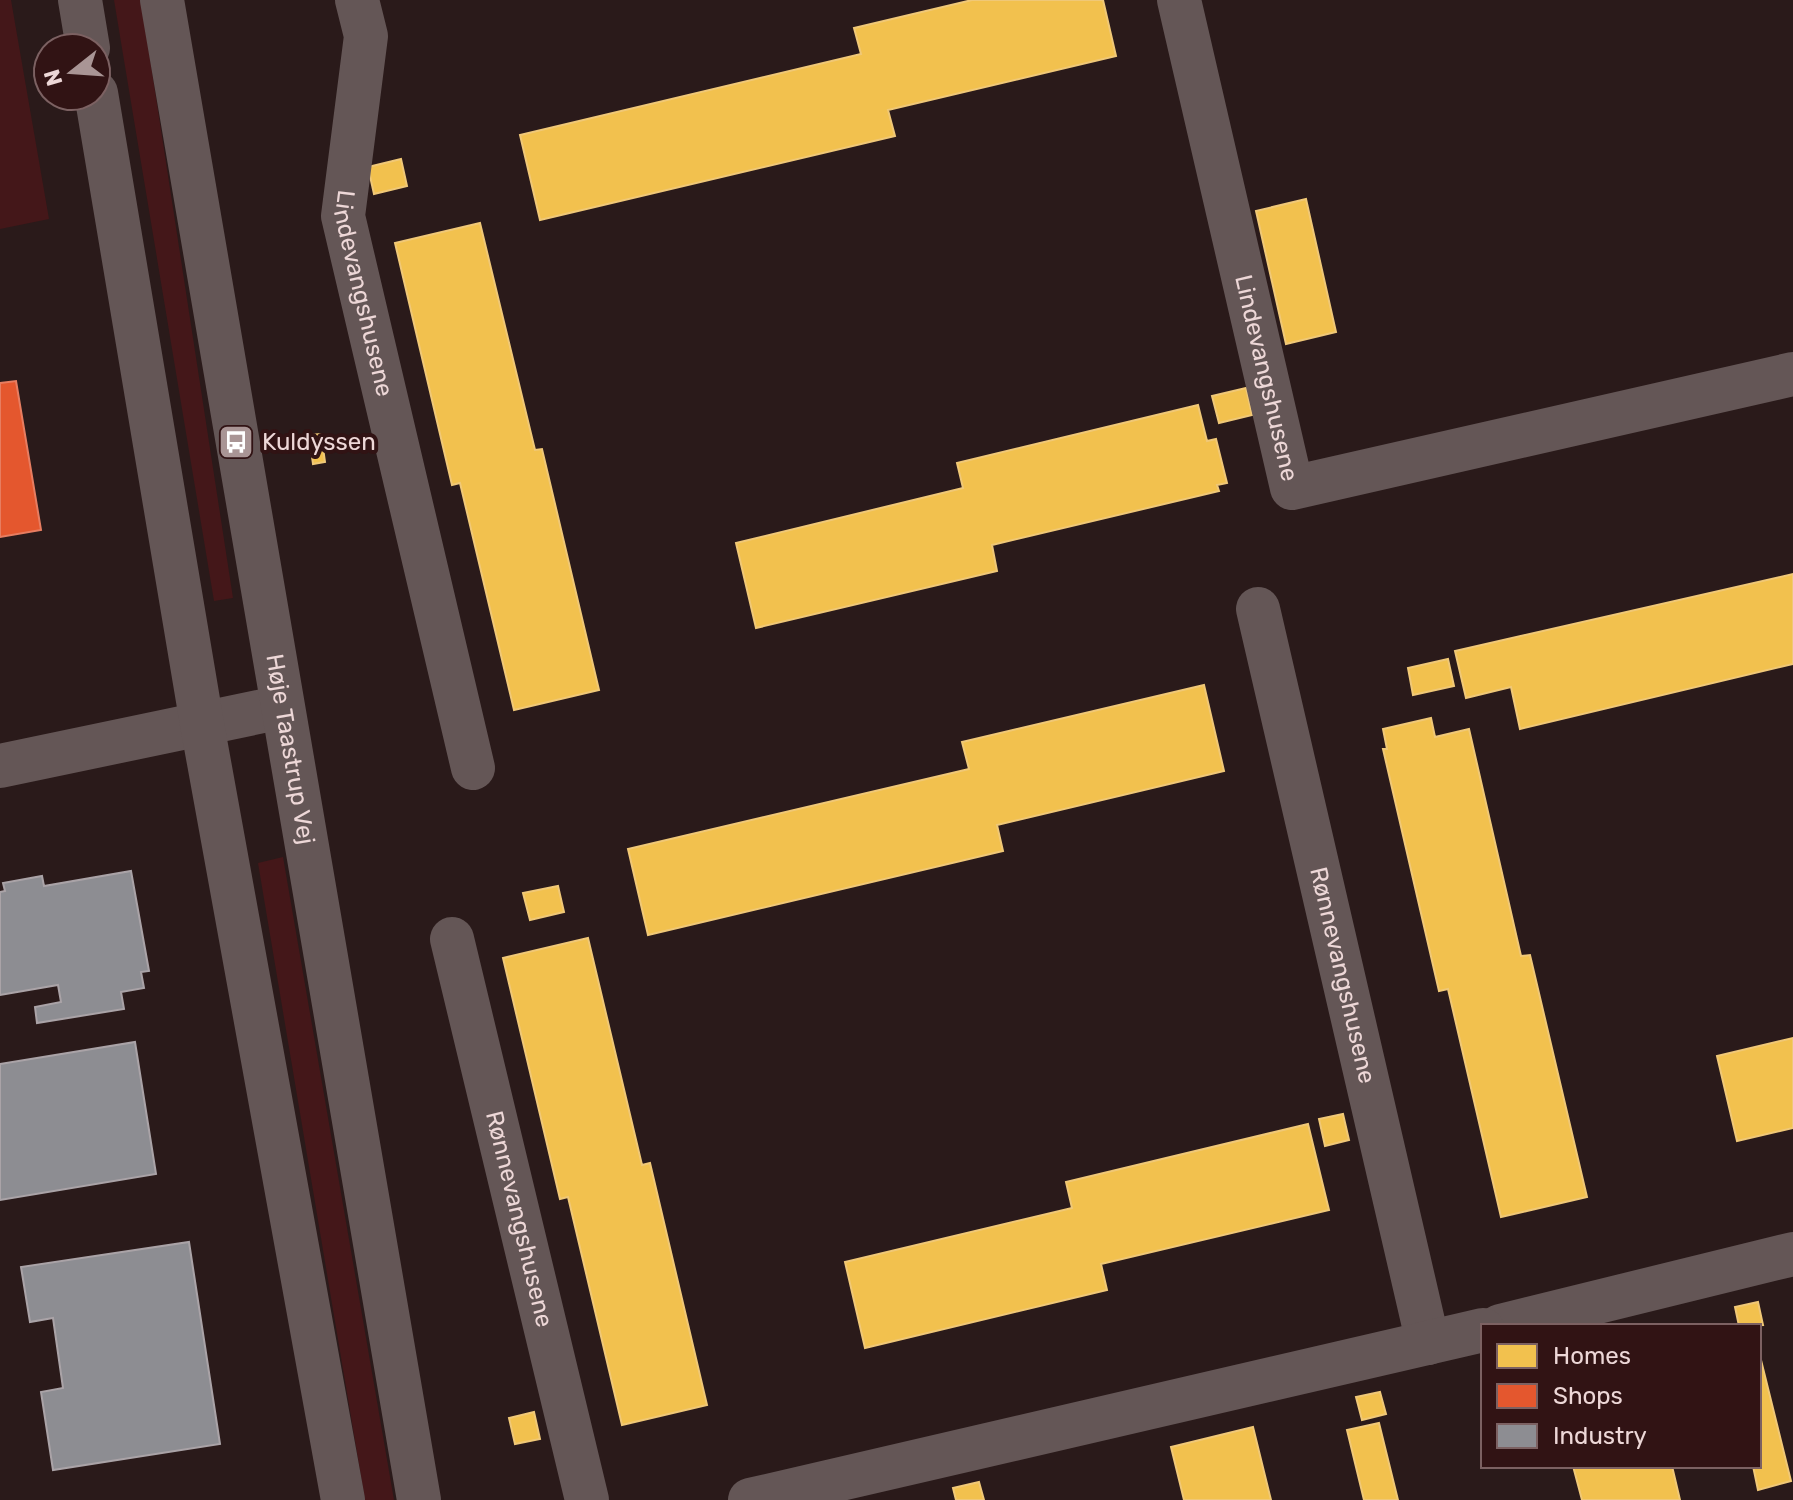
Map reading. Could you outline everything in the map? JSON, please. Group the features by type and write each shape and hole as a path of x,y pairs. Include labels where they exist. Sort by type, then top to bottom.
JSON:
{"street":[{"path":"80,0 85,32"},
{"name":"Høje Taastrup Vej","path":"162,0 419,1500"},
{"name":"Lindevangshusene","path":"357,0 366,36 343,216 473,768"},
{"name":"Lindevangshusene","path":"1179,0 1292,488 1793,374"},
{"path":"99,112 202,724 343,1500"},
{"name":"Rønnevangshusene","path":"1258,609 1428,1343"},
{"path":"0,766 282,707"},
{"name":"Rønnevangshusene","path":"452,939 587,1500"},
{"path":"1508,1324 1793,1254"},
{"path":"750,1500 1481,1330"}],"shaded area":[{"path":"0,0 11,0 49,219 0,229"},
{"path":"114,0 141,0 233,598 214,601"},
{"path":"283,857 394,1500 365,1500 258,863"}],"building: Homes":[{"path":"972,0 1103,0 1116,56 888,110 895,136 540,220 520,135 861,54 854,28"},
{"path":"401,159 407,186 374,194 368,167"},
{"path":"1306,199 1336,332 1286,344 1256,211"},
{"path":"480,223 535,450 542,449 599,690 514,710 460,483 452,485 395,243"},
{"path":"1246,388 1252,415 1219,423 1212,396"},
{"path":"1198,405 1207,441 1216,439 1227,483 1217,485 1219,491 992,545 997,571 756,628 736,543 963,488 957,463"},
{"path":"321,434 325,462 313,464 309,435"},
{"path":"1793,574 1793,664 1520,729 1511,687 1466,698 1455,651"},
{"path":"1448,659 1454,686 1413,695 1408,668"},
{"path":"1204,685 1224,771 997,825 1003,851 648,935 628,849 969,769 962,742"},
{"path":"1431,718 1435,737 1469,729 1521,956 1530,955 1587,1197 1501,1217 1448,989 1439,991 1383,749 1387,749 1383,729"},
{"path":"558,886 564,912 530,920 523,893"},
{"path":"588,938 642,1165 650,1163 707,1405 622,1425 568,1197 560,1199 503,958"},
{"path":"1793,1038 1793,1128 1737,1141 1717,1056"},
{"path":"1343,1114 1349,1140 1325,1146 1319,1119"},
{"path":"1308,1124 1329,1210 1101,1264 1107,1290 865,1348 845,1262 1072,1208 1066,1182"},
{"path":"1758,1302 1763,1325 1739,1324 1735,1307"},
{"path":"1761,1360 1791,1481 1758,1490 1753,1468 1761,1468"},
{"path":"1380,1392 1386,1414 1362,1420 1356,1397"},
{"path":"534,1412 540,1439 515,1444 509,1418"},
{"path":"1379,1423 1398,1500 1364,1500 1347,1430"},
{"path":"1253,1427 1271,1500 1184,1500 1171,1447"},
{"path":"1574,1468 1672,1468 1680,1500 1582,1500"},
{"path":"979,1482 984,1500 956,1500 953,1488"}],"building: Shops":[{"path":"16,381 41,530 0,537 0,383"}],"building: Industry":[{"path":"131,871 149,971 141,972 144,988 121,992 124,1009 37,1023 35,1007 61,1002 58,985 0,995 0,892 5,891 3,883 42,876 44,886"},
{"path":"135,1042 156,1174 0,1200 0,1064"},
{"path":"189,1242 220,1444 53,1470 41,1392 63,1388 53,1318 30,1322 21,1267"}],"place":[{"name":"Kuldyssen","path":"236,442"}]}
